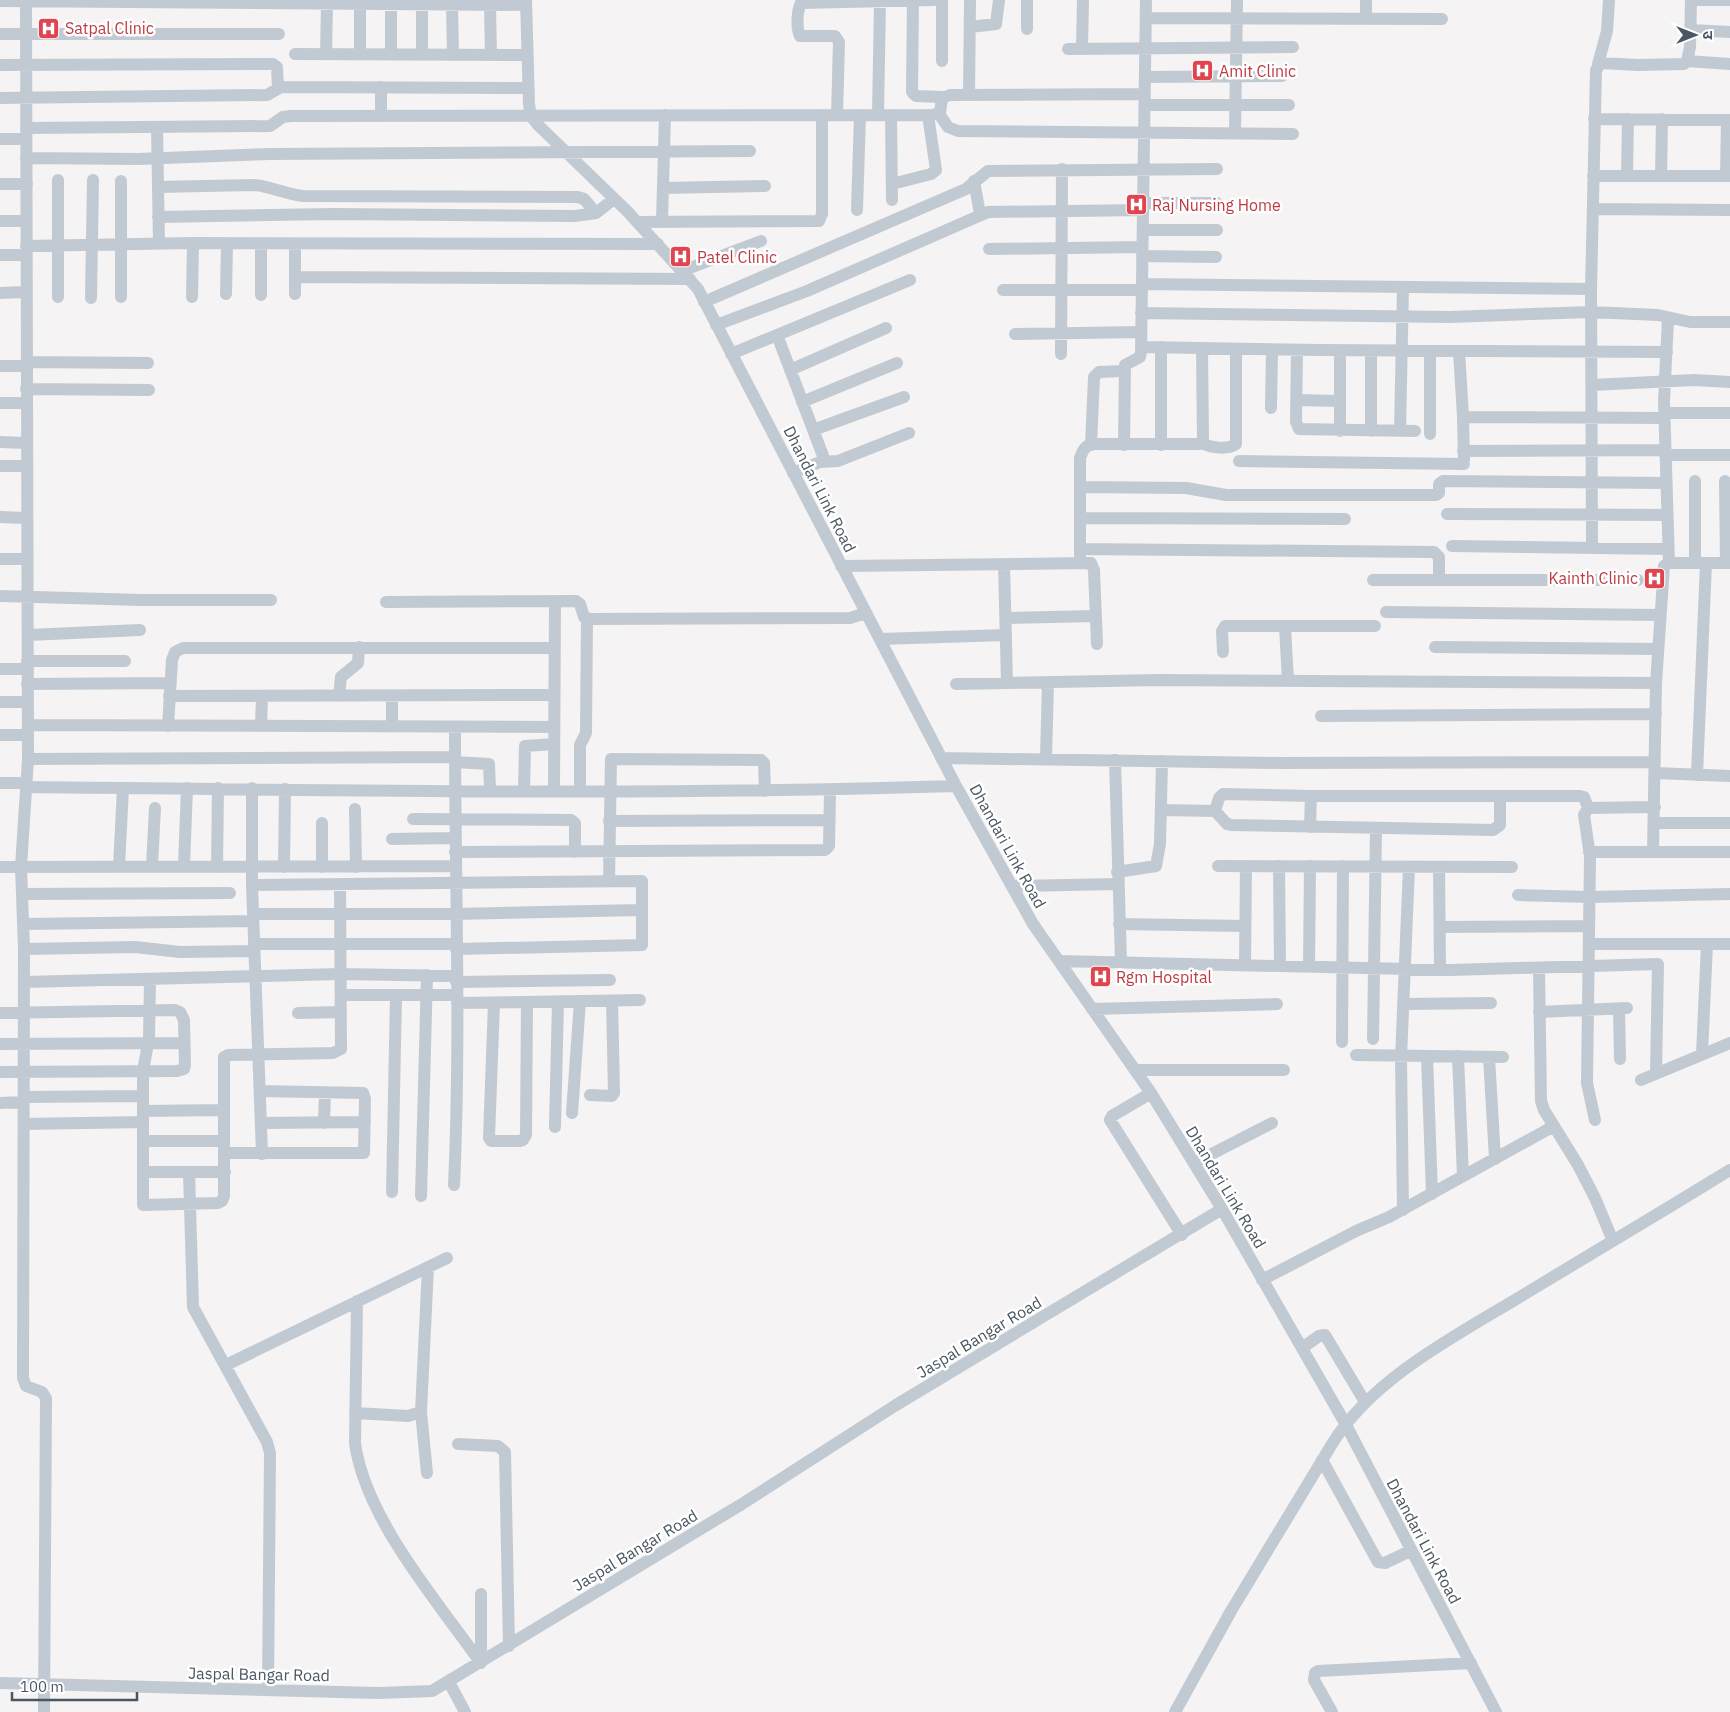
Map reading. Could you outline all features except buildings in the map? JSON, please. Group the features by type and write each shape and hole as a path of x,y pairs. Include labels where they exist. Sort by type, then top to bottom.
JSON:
{"street":[{"path":"913,0 912,92 916,96 943,97 969,95 1145,100 1235,105 1289,105"},
{"path":"837,114 838,38 830,35 800,36 798,31 800,4 804,2 934,0"},
{"path":"942,0 942,61"},
{"path":"969,95 970,0"},
{"path":"970,27 996,24 999,0"},
{"path":"1027,0 1027,30"},
{"path":"1082,49 1083,0"},
{"path":"1124,445 1124,371 1128,363 1140,357 1141,347 1146,0"},
{"path":"1235,133 1237,0"},
{"path":"1366,0 1366,18"},
{"path":"1592,548 1591,288 1594,77 1607,31 1609,0"},
{"path":"1687,61 1691,30 1691,0 1730,0"},
{"path":"0,1 271,2 422,6 490,5 526,2 526,55 531,116"},
{"path":"26,1 27,184 25,292 28,759 21,867 24,924 23,1378 26,1386 42,1392 46,1398 44,1712"},
{"path":"878,115 880,1"},
{"path":"326,54 327,4"},
{"path":"360,5 360,54"},
{"path":"391,54 392,5"},
{"path":"452,5 453,55"},
{"path":"490,5 490,55"},
{"path":"422,6 422,54"},
{"path":"1146,18 1442,19"},
{"path":"1691,30 1730,32"},
{"path":"0,34 279,34"},
{"path":"1068,49 1293,47"},
{"path":"295,54 526,55"},
{"path":"1598,64 1678,65 1687,61 1730,64"},
{"path":"0,65 273,64 277,67 278,88"},
{"path":"1145,77 1282,76"},
{"path":"0,98 267,95 272,94 278,88 528,88"},
{"path":"381,88 381,116"},
{"path":"892,184 930,174 936,170 933,115 943,97"},
{"path":"637,222 819,221 822,214 822,114"},
{"path":"662,222 665,115"},
{"path":"857,210 860,115"},
{"path":"891,115 892,200"},
{"path":"0,139 26,134 156,127 270,126 283,117 290,116 933,115 948,127 958,131 1144,131 1293,134"},
{"name":"Dhandari Link Road","path":"531,116 658,244 686,275 704,302 941,758 1033,924 1151,1093 1222,1209 1345,1423 1410,1551 1496,1712"},
{"path":"1593,176 1728,176 1728,120 1594,119"},
{"path":"1627,176 1628,119"},
{"path":"1661,176 1662,119"},
{"path":"156,127 159,244"},
{"path":"26,158 156,158 270,154 750,151"},
{"path":"704,302 966,189 984,172 994,170 1217,168"},
{"path":"1061,354 1060,248 1062,169"},
{"path":"58,180 58,296"},
{"path":"91,298 93,180"},
{"path":"121,181 121,297"},
{"path":"974,181 980,214"},
{"path":"0,184 27,184"},
{"path":"158,187 253,185 263,186 282,193 303,196 578,197 584,199 596,213"},
{"path":"662,188 765,186"},
{"path":"158,217 307,214 565,216 596,213 614,199"},
{"path":"716,325 807,291 988,212 1217,204"},
{"path":"1593,209 1728,210"},
{"path":"0,221 25,221"},
{"path":"1143,230 1217,230"},
{"path":"295,277 686,275 761,241"},
{"path":"192,297 193,243"},
{"path":"0,255 58,245 193,243 658,244"},
{"path":"226,294 227,244"},
{"path":"261,244 261,295"},
{"path":"294,244 295,294"},
{"path":"989,249 1060,248 1216,257"},
{"path":"732,354 910,280"},
{"path":"1003,290 1061,291 1142,287 1591,288"},
{"path":"1400,431 1403,287"},
{"path":"0,293 25,292"},
{"path":"1141,313 1402,316 1592,312 1658,316 1690,322 1730,322"},
{"path":"1668,319 1665,383 1665,452 1669,563"},
{"path":"790,370 886,328"},
{"path":"1015,334 1141,332"},
{"path":"777,336 825,461"},
{"path":"1141,347 1371,351 1667,352"},
{"path":"1161,347 1161,445"},
{"path":"1202,348 1202,443"},
{"path":"1080,563 1080,458 1084,448 1091,445 1197,445 1202,443 1214,447 1232,447 1236,444 1236,349"},
{"path":"1270,408 1272,350"},
{"path":"1297,350 1296,422 1299,429 1415,431"},
{"path":"1340,350 1340,431"},
{"path":"1371,351 1371,431"},
{"path":"1430,351 1430,434"},
{"path":"1459,351 1465,481"},
{"path":"0,366 148,363"},
{"path":"802,402 897,363"},
{"path":"1091,445 1094,378 1099,372 1124,371"},
{"path":"1592,384 1665,383 1701,380 1730,382"},
{"path":"26,389 149,390"},
{"path":"813,430 904,397"},
{"path":"1296,400 1340,400"},
{"path":"0,403 26,403"},
{"path":"1463,417 1592,417 1730,413"},
{"path":"793,473 825,461 838,461 909,433"},
{"path":"0,442 26,442"},
{"path":"1239,461 1464,457 1593,450 1730,455"},
{"path":"0,466 26,466"},
{"path":"1695,481 1701,563 1697,775"},
{"path":"1653,852 1656,683 1664,566 1669,563 1728,563 1725,481"},
{"path":"1080,487 1186,488 1226,495 1436,495 1439,493 1441,482 1666,483"},
{"path":"1447,514 1667,515"},
{"path":"0,517 26,518"},
{"path":"1080,518 1345,519"},
{"path":"1452,546 1668,549"},
{"path":"1080,549 1434,552 1439,557 1439,580"},
{"path":"0,559 26,559"},
{"path":"841,566 1080,563 1093,565 1097,644"},
{"path":"1004,564 1007,683"},
{"path":"1373,580 1638,580"},
{"path":"0,596 141,600 271,600"},
{"path":"554,790 555,601"},
{"path":"386,602 579,602 584,617 587,619 586,733 580,742 580,790"},
{"path":"1386,612 1660,615"},
{"path":"587,619 850,618 866,613"},
{"path":"1006,618 1096,616"},
{"path":"1222,652 1222,631 1225,626 1374,626"},
{"path":"1285,627 1288,681"},
{"path":"28,635 140,630"},
{"path":"880,639 1006,635"},
{"path":"339,696 341,677 358,663 359,647"},
{"path":"1435,647 1658,649"},
{"path":"168,726 169,690 174,652 183,648 554,648"},
{"path":"0,670 27,665 125,661"},
{"path":"956,684 1288,681 1656,683"},
{"path":"1046,759 1048,682"},
{"path":"27,684 262,696 554,695"},
{"path":"261,726 262,696"},
{"path":"392,696 392,726"},
{"path":"0,702 27,702"},
{"path":"1321,716 1656,714"},
{"path":"0,735 28,730 168,726 554,726"},
{"path":"454,1185 458,1082 455,914 455,727"},
{"path":"524,790 525,746 554,744"},
{"path":"941,758 1655,767 1697,775 1730,776"},
{"path":"28,759 455,760 489,764 490,790"},
{"path":"609,881 611,759 762,760 764,764 765,790"},
{"path":"1115,760 1121,962"},
{"path":"1012,886 1118,878 1156,866 1161,810 1162,761"},
{"path":"0,783 123,788 610,791 830,790 956,786"},
{"path":"119,867 123,788"},
{"path":"184,866 187,788"},
{"path":"217,867 218,788"},
{"path":"252,788 252,886 262,1154"},
{"path":"284,867 285,788"},
{"path":"455,852 825,850 829,846 830,790"},
{"path":"1216,811 1219,798 1223,794 1584,797 1588,808 1584,815 1589,852 1587,1082 1595,1120"},
{"path":"1310,826 1311,796"},
{"path":"1161,810 1216,811 1227,824 1232,825 1493,830 1500,825 1500,796"},
{"path":"1588,808 1655,807"},
{"path":"152,866 155,808"},
{"path":"355,809 356,867"},
{"path":"413,819 574,821 575,852"},
{"path":"609,821 829,820"},
{"path":"322,823 322,867"},
{"path":"1654,823 1730,823"},
{"path":"1373,1039 1376,828"},
{"path":"392,839 455,838"},
{"path":"1589,852 1730,852"},
{"path":"0,867 455,866"},
{"path":"1218,866 1512,867"},
{"path":"1245,964 1246,866"},
{"path":"1279,866 1280,965"},
{"path":"1309,966 1310,866"},
{"path":"1342,1042 1344,967 1343,866"},
{"path":"1403,1210 1401,1056 1409,867"},
{"path":"1440,867 1440,969"},
{"path":"24,949 135,947 180,952 340,944 456,946 642,945 642,881 252,886"},
{"path":"150,979 148,1042 143,1071 143,1205 222,1201 225,1172 224,1057 228,1054 338,1052 342,1045 340,885"},
{"path":"22,894 230,893"},
{"path":"1518,895 1589,897 1730,894"},
{"path":"24,924 253,918 340,913 455,914 641,910"},
{"path":"1120,924 1245,926"},
{"path":"1440,927 1589,926"},
{"path":"1589,944 1730,944"},
{"path":"1702,1054 1707,944"},
{"path":"1059,961 1440,969 1539,969 1655,964 1660,966 1656,1073"},
{"path":"1539,969 1541,1101 1595,1198 1613,1241"},
{"path":"24,982 340,974 427,975 456,989 494,1003 640,1000"},
{"path":"421,1196 427,975"},
{"path":"341,995 427,995 456,989 610,980"},
{"path":"392,1192 396,996"},
{"path":"572,1113 580,1000"},
{"path":"590,1095 612,1096 614,1093 612,1001"},
{"path":"494,1003 489,1138 491,1141 520,1141 526,1135 527,1002"},
{"path":"555,1127 558,1002"},
{"path":"1404,1004 1492,1003"},
{"path":"1092,1009 1278,1004"},
{"path":"1539,1012 1623,1008 1620,1059"},
{"path":"0,1013 150,1009 180,1012 184,1020 184,1069 177,1071 0,1072"},
{"path":"298,1013 341,1012"},
{"path":"0,1044 184,1043"},
{"path":"1641,1080 1730,1043"},
{"path":"1356,1055 1503,1057"},
{"path":"1427,1056 1432,1194"},
{"path":"1458,1056 1463,1176"},
{"path":"1489,1057 1495,1159"},
{"path":"1135,1070 1284,1070"},
{"path":"143,1141 225,1147 262,1154 362,1154 365,1151 365,1099 363,1093 260,1091"},
{"path":"324,1123 325,1092"},
{"path":"1151,1093 1112,1116 1110,1120 1182,1235"},
{"path":"0,1102 143,1096"},
{"path":"24,1124 223,1110"},
{"path":"261,1123 365,1122"},
{"path":"1194,1163 1272,1124"},
{"path":"1262,1280 1403,1210 1554,1126"},
{"path":"1175,1712 1230,1611 1322,1460 1345,1423 1365,1402 1408,1368 1462,1332 1730,1170"},
{"path":"143,1172 225,1172"},
{"path":"189,1172 193,1307 267,1442 270,1453 268,1689"},
{"name":"Jaspal Bangar Road","path":"0,1683 424,1692 449,1682 481,1663 750,1499 896,1405 1182,1235 1222,1209"},
{"path":"226,1365 447,1258"},
{"path":"427,1474 421,1412 428,1267"},
{"path":"357,1301 356,1453 384,1525 481,1663"},
{"path":"1302,1348 1319,1336 1325,1335 1365,1402"},
{"path":"355,1413 408,1416 421,1412"},
{"path":"458,1444 498,1446 505,1452 509,1646"},
{"path":"1322,1460 1378,1562 1385,1563 1410,1551"},
{"path":"481,1594 481,1663"},
{"path":"1332,1712 1314,1680 1315,1673 1318,1671 1470,1663"},
{"path":"449,1682 465,1712"}],"place":[{"name":"Satpal Clinic","path":"49,28"},
{"name":"Amit Clinic","path":"1203,71"},
{"name":"Raj Nursing Home","path":"1136,205"},
{"name":"Patel Clinic","path":"681,257"},
{"name":"Kainth Clinic","path":"1654,578"},
{"name":"Rgm Hospital","path":"1100,977"}]}
